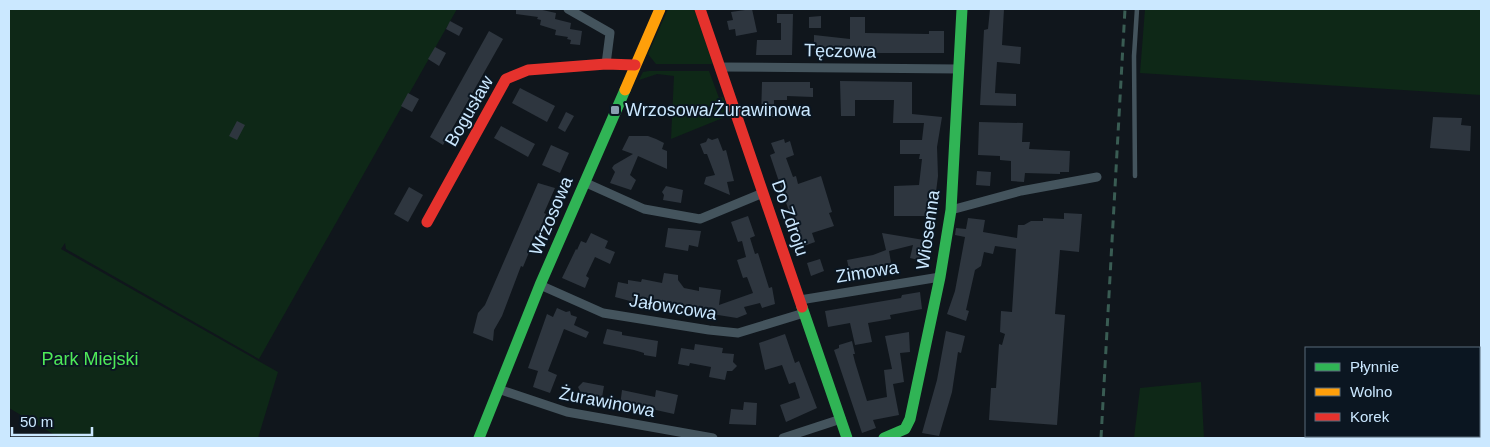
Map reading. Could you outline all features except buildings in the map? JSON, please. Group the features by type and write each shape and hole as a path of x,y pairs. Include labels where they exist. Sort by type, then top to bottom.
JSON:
{"street":[{"path":"568,9 610,33 606,64"},
{"name":"Wrzosowa","path":"479,438 540,285 660,9"},
{"name":"Do Zdroju","path":"700,9 847,438"},
{"name":"Wiosenna","path":"884,438 905,429 910,419 940,277 951,210 962,9"},
{"name":"Bogusław","path":"427,222 506,79 528,70 606,64 635,65"},
{"name":"Tęczowa","path":"720,67 960,69"},
{"path":"951,210 1021,191 1097,177"},
{"path":"584,182 644,209 700,219 763,193"},
{"name":"Zimowa","path":"800,300 940,277"},
{"name":"Jałowcowa","path":"540,285 603,313 709,330 738,333 804,313"},
{"name":"Żurawinowa","path":"498,389 567,412 712,438"},
{"path":"783,438 840,418"}],"lane":[{"path":"1135,176 1134,56 1137,9"}],"green space":[{"name":"Park Miejski","path":"9,9 457,9 259,359 66,249 65,243 61,249 278,372 258,438 60,438 9,408"},
{"path":"668,9 694,9 713,64 656,64 648,54"},
{"path":"1145,9 1481,9 1481,95 1140,73"},
{"path":"709,71 719,98 723,97 730,115 671,139 674,76 657,74 639,80 643,72"},
{"path":"1201,382 1204,438 1134,438 1140,388"}],"railway":[{"path":"1101,438 1125,9"}],"traffic: fast":[{"path":"884,438 905,429 910,419 940,277 951,210 962,9"},
{"path":"479,438 540,285 625,90"},
{"path":"802,307 847,438"}],"traffic: slow":[{"path":"625,90 660,9"}],"traffic: jam":[{"path":"700,9 802,307"},
{"path":"427,222 506,79 528,70 606,64 635,65"}],"place":[{"name":"Wrzosowa/Żurawinowa","path":"615,110"}]}
